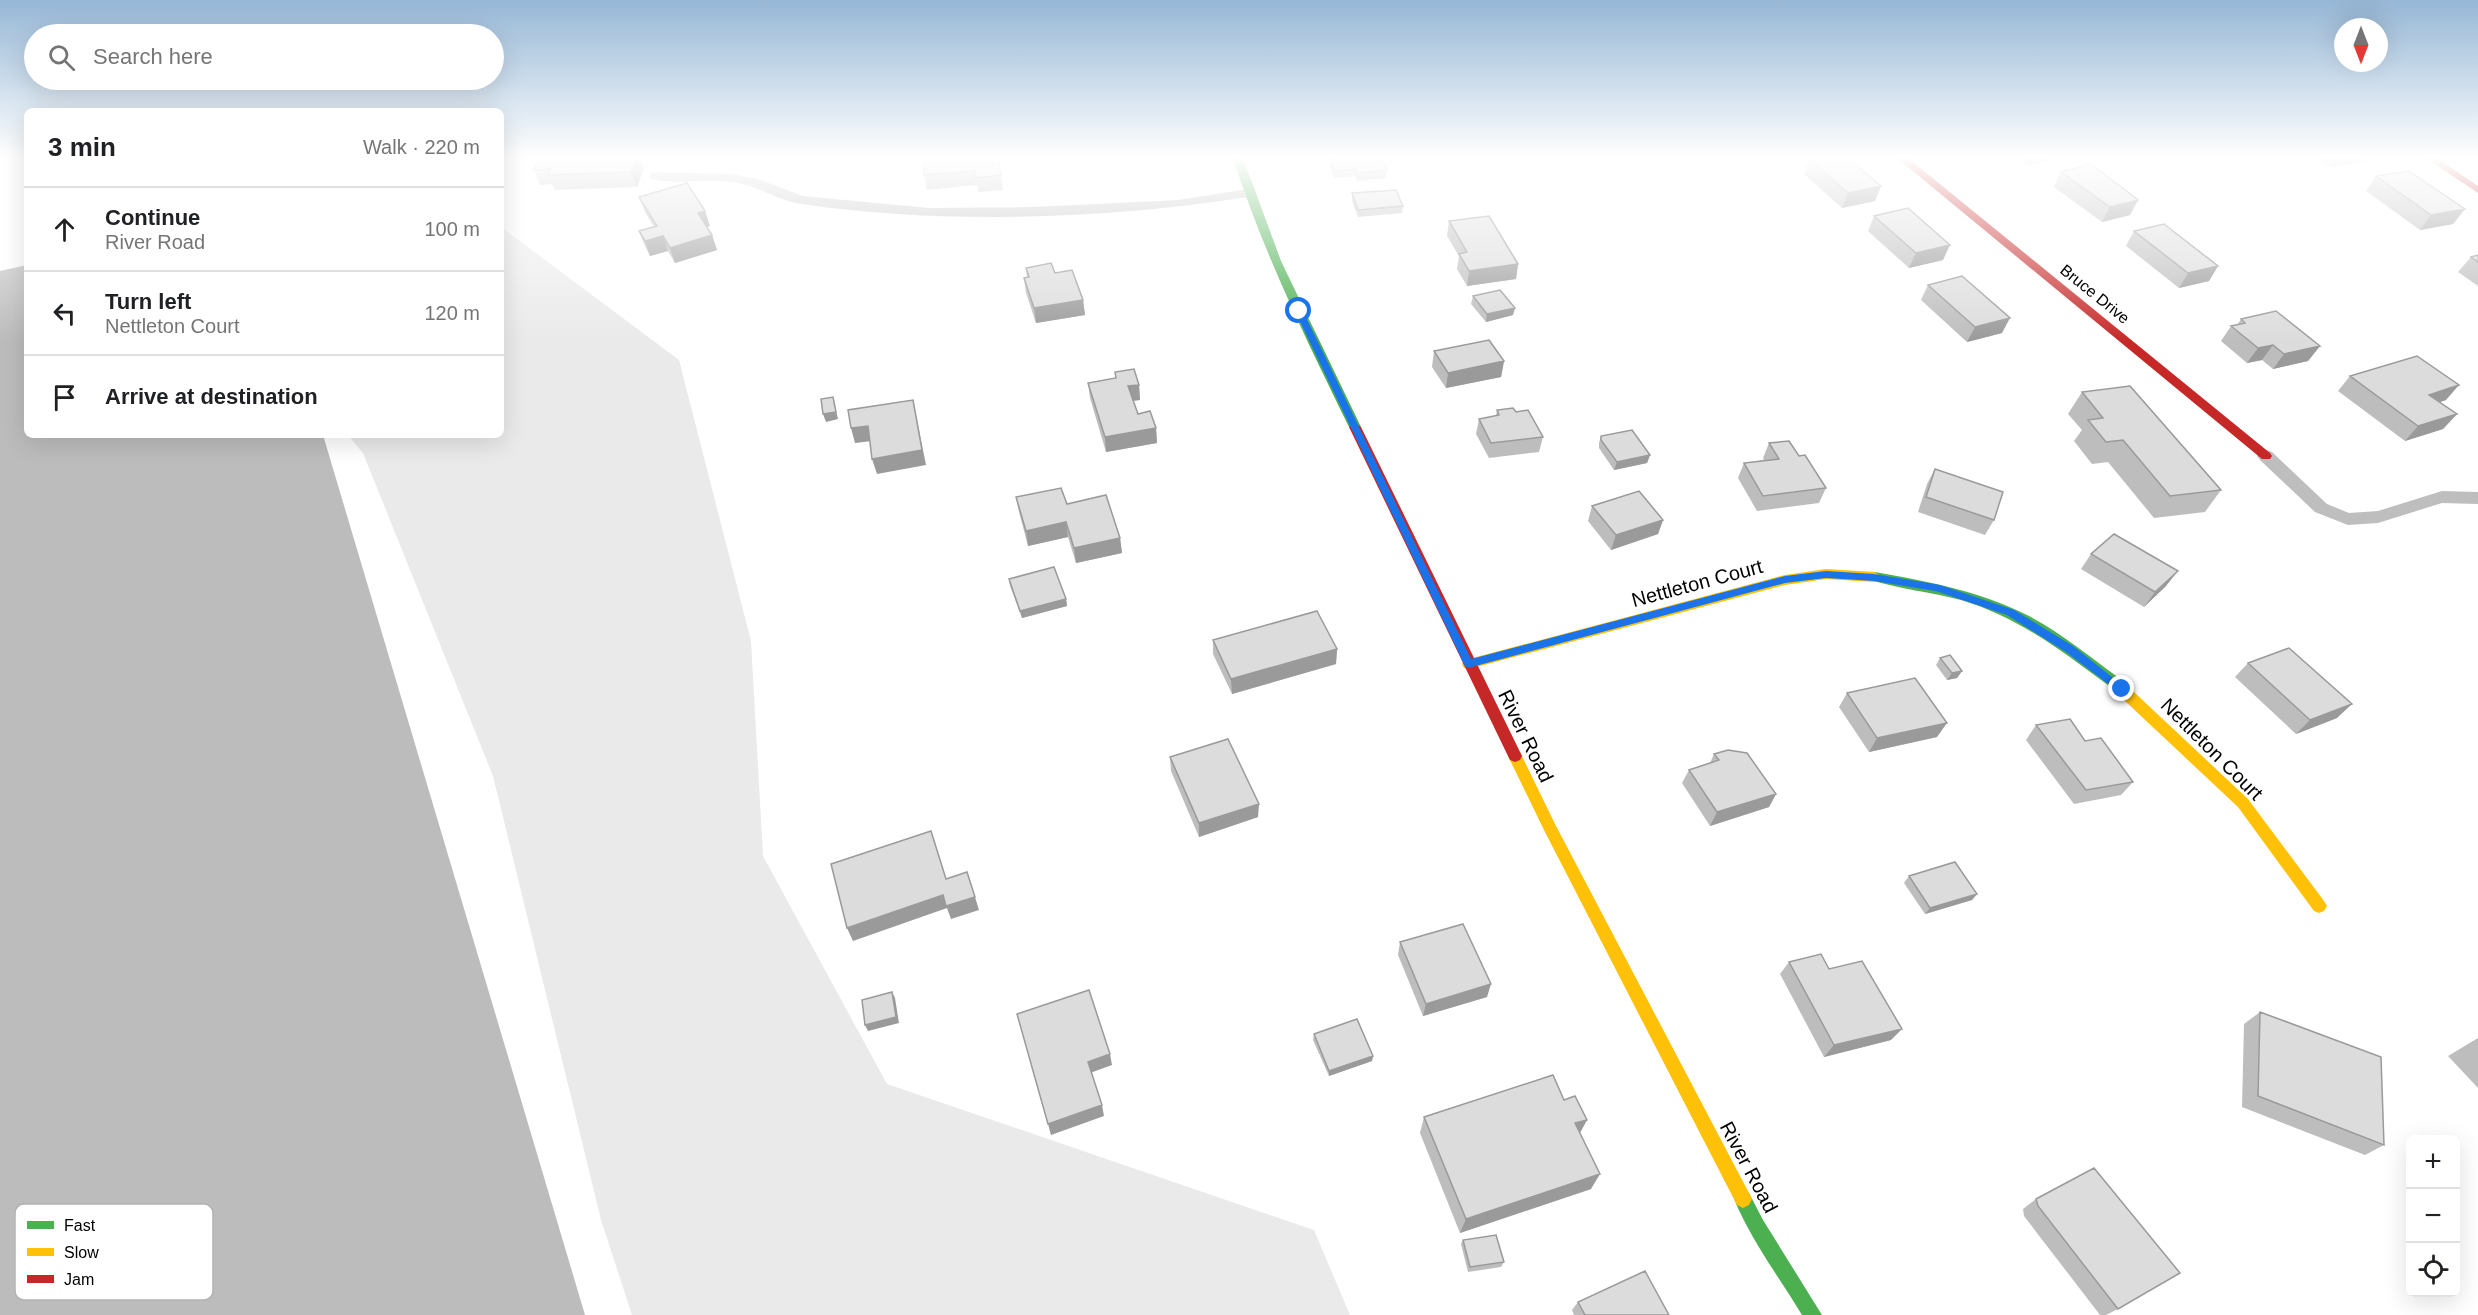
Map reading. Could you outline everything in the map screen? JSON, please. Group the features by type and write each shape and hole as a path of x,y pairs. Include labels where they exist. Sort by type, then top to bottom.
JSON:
{"street":[{"name":"River Road","path":"1259,219 1299,311 1468,664 1550,828 1757,1226 1813,1315"},
{"name":"Bruce Drive","path":"1977,219 2266,456"},
{"name":"Nettleton Court","path":"1468,664 1785,579 1826,574 1874,577 1936,588 2010,613 2069,649 2122,689 2243,803 2319,906"}],"lane":[{"path":"2266,456 2321,508 2349,519 2378,517 2442,497 2478,498"}],"shaded area":[{"path":"504,229 679,360 751,641 763,856 887,1084 1314,1230 1350,1315 632,1315 601,1220 493,776 363,453 350,438 504,438"},
{"path":"24,266 24,438 324,438 585,1315 0,1315 0,271"}],"building":[{"path":"653,219 702,219 712,235 670,248 663,236 645,241 639,231 657,226"},
{"path":"1491,219 1518,264 1469,271 1459,254 1467,252 1449,221"},
{"path":"1878,219 1921,219 1950,245 1916,253"},
{"path":"2164,224 2218,266 2188,273 2134,231"},
{"path":"2478,255 2478,262 2471,257"},
{"path":"1051,263 1055,273 1072,270 1083,300 1034,308 1024,278 1029,277 1026,268"},
{"path":"1962,276 2010,318 1975,327 1928,285"},
{"path":"1500,290 1515,308 1487,314 1473,296"},
{"path":"2276,311 2320,346 2284,354 2273,345 2258,348 2231,326 2245,323 2241,319"},
{"path":"1489,340 1504,361 1448,373 1434,351"},
{"path":"2417,356 2459,385 2429,395 2457,414 2418,426 2350,376"},
{"path":"1134,369 1139,385 1128,386 1138,414 1150,411 1156,428 1105,437 1088,383 1116,378 1115,372"},
{"path":"2130,386 2221,490 2170,496 2123,440 2106,442 2088,420 2103,418 2082,392"},
{"path":"833,397 836,412 823,414 821,399"},
{"path":"913,400 922,450 872,459 868,426 851,428 848,410"},
{"path":"1513,408 1516,412 1528,410 1543,437 1491,443 1479,419 1499,415 1497,410"},
{"path":"1632,430 1650,455 1617,462 1601,440 1601,436"},
{"path":"1789,441 1799,456 1805,455 1826,488 1763,496 1744,463 1779,459 1769,443"},
{"path":"1935,469 2003,492 1994,520 1926,497"},
{"path":"1061,488 1067,504 1106,495 1120,538 1074,548 1066,522 1026,531 1016,497"},
{"path":"1639,491 1663,520 1616,535 1592,506"},
{"path":"2114,534 2178,571 2155,592 2091,554"},
{"path":"1054,567 1066,599 1020,611 1009,579"},
{"path":"1317,611 1337,649 1231,679 1213,640"},
{"path":"2289,648 2352,704 2310,720 2248,663"},
{"path":"1950,655 1962,671 1952,673 1940,658"},
{"path":"1915,678 1947,723 1877,738 1847,693"},
{"path":"2070,719 2085,741 2101,738 2133,782 2086,790 2036,725"},
{"path":"1228,739 1259,804 1199,823 1170,757"},
{"path":"1728,750 1747,753 1776,794 1717,812 1689,770 1719,760 1714,754"},
{"path":"931,831 946,879 967,872 975,897 946,906 943,895 847,928 831,864"},
{"path":"1955,862 1977,894 1930,908 1909,876"},
{"path":"1463,924 1491,984 1426,1004 1400,942"},
{"path":"1821,954 1829,969 1862,961 1902,1029 1834,1045 1789,962"},
{"path":"1089,990 1110,1054 1088,1062 1102,1105 1048,1124 1017,1014"},
{"path":"892,992 896,1017 865,1025 862,1000"},
{"path":"2260,1012 2381,1057 2384,1145 2258,1096"},
{"path":"1357,1019 1373,1056 1329,1071 1314,1034"},
{"path":"1553,1075 1564,1100 1575,1096 1587,1120 1575,1123 1600,1174 1466,1219 1424,1117"},
{"path":"2094,1168 2180,1273 2118,1309 2038,1206 2036,1199"},
{"path":"1496,1235 1504,1262 1470,1267 1463,1240"},
{"path":"1645,1271 1669,1315 1585,1315 1578,1302"}],"traffic: fast":[{"path":"1259,219 1276,261 1355,427"},
{"path":"1875,577 1961,595 2010,613 2049,635 2114,682"},
{"path":"1743,1199 1757,1226 1813,1315"}],"traffic: slow":[{"path":"1469,664 1785,580 1826,574 1875,577"},
{"path":"2114,682 2243,803 2319,906"},
{"path":"1515,756 1550,828 1743,1199"}],"traffic: jam":[{"path":"1977,219 2266,456"},
{"path":"1355,427 1515,756"}],"route":[{"path":"1299,311 1468,664 1785,579 1826,574 1874,577 1936,588 2010,613 2069,649 2122,689"}]}
